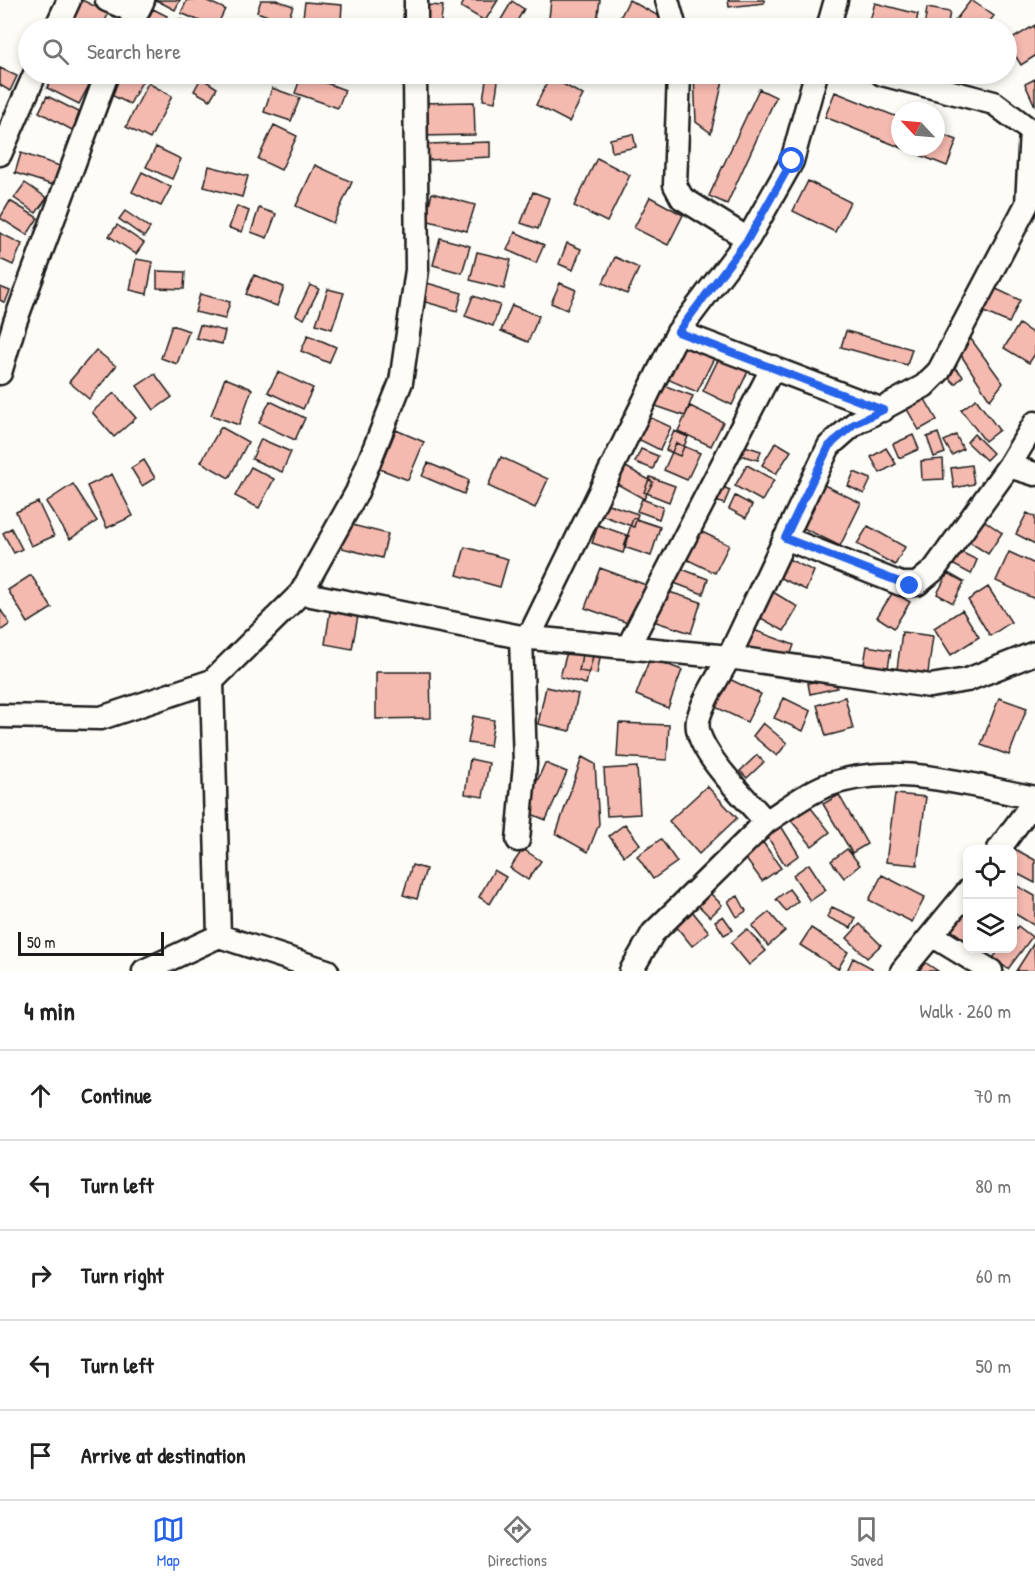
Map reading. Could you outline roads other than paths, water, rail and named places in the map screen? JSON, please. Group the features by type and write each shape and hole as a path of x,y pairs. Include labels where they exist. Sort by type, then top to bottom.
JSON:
{"street":[{"path":"61,18 69,0"},
{"path":"107,0 136,14"},
{"path":"416,0 416,18"},
{"path":"667,0 672,18"},
{"path":"831,18 836,0"},
{"path":"0,154 31,84"},
{"path":"0,373 15,322 103,84"},
{"path":"0,716 100,718 212,681 301,592 357,492 401,382 417,270 415,84"},
{"path":"679,84 675,185 682,198 748,239"},
{"path":"521,637 527,636 536,627 678,332 748,239 792,161 813,84"},
{"path":"766,822 708,753 698,732 698,720 829,446 854,424 883,410 933,380 1027,204 1031,131 994,103 921,84"},
{"path":"678,332 883,410"},
{"path":"628,647 773,368"},
{"path":"785,538 902,584 917,584 934,570 1009,466 1035,423"},
{"path":"1009,466 1035,474"},
{"path":"301,592 521,637 729,657 930,686 967,680 1035,653"},
{"path":"518,840 525,764 521,637"},
{"path":"212,681 219,936"},
{"path":"631,971 653,933 766,822 824,786 881,774 910,774 1035,799 1002,845"},
{"path":"902,971 963,897"},
{"path":"932,935 991,971"},
{"path":"144,971 219,936 327,971"}]}
